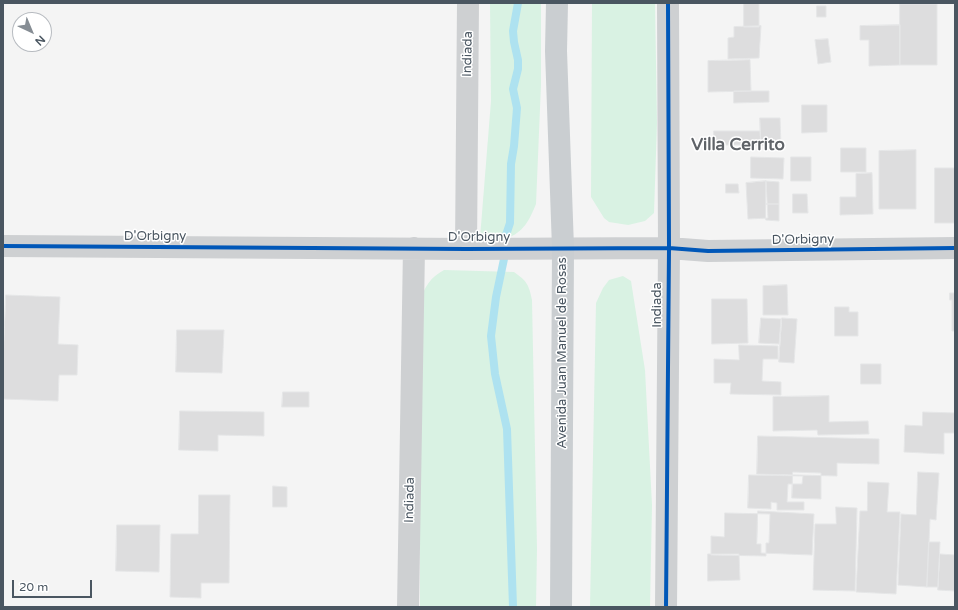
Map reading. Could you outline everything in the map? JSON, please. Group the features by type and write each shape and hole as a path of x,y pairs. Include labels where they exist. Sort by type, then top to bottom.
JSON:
{"main road":[{"name":"Avenida Juan Manuel de Rosas","path":"557,3 556,51 563,248 561,607"}],"street":[{"name":"Indiada","path":"466,249 468,3"},
{"name":"Indiada","path":"666,607 669,248 668,3"},
{"name":"D'Orbigny","path":"3,246 466,249 669,248 708,251 955,248"},
{"name":"Indiada","path":"408,607 414,248"}],"green space":[{"path":"490,3 541,3 541,85 536,204 525,225 517,233 500,239 480,238 491,101"},
{"path":"592,3 655,3 657,123 654,213 645,221 628,225 609,222 604,218 591,197"},
{"path":"444,270 514,272 525,281 530,291 532,300 537,549 536,607 420,607 420,301 429,283 435,276"},
{"path":"623,276 631,281 645,370 652,505 650,607 590,607 596,303 603,288 609,280"}],"building":[{"path":"744,3 759,3 759,27 744,27"},
{"path":"900,4 937,4 937,65 900,65"},
{"path":"817,6 826,6 826,17 817,17"},
{"path":"900,25 900,65 869,66 869,40 860,40 860,26"},
{"path":"761,26 759,58 728,59 728,38 734,37 734,27"},
{"path":"828,39 831,62 818,64 815,40"},
{"path":"750,60 751,91 708,92 708,61"},
{"path":"734,91 769,91 769,102 734,103"},
{"path":"802,105 827,105 827,132 802,133"},
{"path":"760,118 780,118 781,145 761,145"},
{"path":"714,131 760,131 761,145 714,145"},
{"path":"841,148 866,148 866,172 841,172"},
{"path":"916,150 916,209 879,209 879,151"},
{"path":"751,157 784,158 783,179 751,178"},
{"path":"791,157 811,157 811,181 791,181"},
{"path":"935,168 955,168 955,223 935,223"},
{"path":"872,173 873,214 840,215 840,197 856,197 856,174"},
{"path":"766,181 779,182 779,204 766,204"},
{"path":"766,181 768,218 748,219 746,183"},
{"path":"726,184 738,184 739,193 726,193"},
{"path":"793,194 807,194 808,213 793,213"},
{"path":"766,204 779,204 779,221 766,220"},
{"path":"787,285 788,315 763,315 763,286"},
{"path":"950,293 955,293 955,331 952,331 952,300 950,300"},
{"path":"6,295 60,297 58,344 78,345 77,375 59,375 58,401 3,399"},
{"path":"712,299 747,299 748,343 712,344"},
{"path":"835,307 849,307 849,312 858,312 858,336 835,336"},
{"path":"761,318 781,319 779,344 759,343"},
{"path":"782,318 797,319 794,363 779,362"},
{"path":"177,330 224,330 222,373 176,372"},
{"path":"739,345 778,346 778,359 763,359 762,381 781,382 781,395 730,394 731,383 714,383 714,359 739,360"},
{"path":"861,364 881,364 881,384 861,384"},
{"path":"283,392 309,392 309,407 282,407"},
{"path":"829,396 829,422 868,421 869,434 818,435 817,430 773,431 773,397"},
{"path":"180,411 264,412 264,436 218,435 218,451 179,450"},
{"path":"923,412 955,413 955,433 944,433 944,454 904,452 905,425 922,426"},
{"path":"758,436 879,439 879,464 837,463 837,476 757,474"},
{"path":"793,472 821,473 821,499 792,498"},
{"path":"918,472 939,473 936,520 930,519 927,587 898,585 901,514 916,515"},
{"path":"749,475 803,476 802,484 788,484 787,502 804,502 804,510 777,510 777,503 771,502 771,509 748,508"},
{"path":"868,482 889,483 887,512 900,512 896,594 856,592 860,511 867,511"},
{"path":"273,486 287,487 287,507 273,507"},
{"path":"199,495 230,495 229,583 201,583 201,598 170,597 171,534 198,534"},
{"path":"836,507 857,508 855,591 813,590 815,524 836,524"},
{"path":"758,511 814,514 812,555 761,553 761,544 757,544"},
{"path":"725,513 770,514 769,543 766,543 766,556 711,555 711,536 724,537"},
{"path":"117,525 160,525 159,572 116,571"},
{"path":"929,542 940,542 938,587 927,587"},
{"path":"708,554 739,554 740,580 708,581"},
{"path":"940,554 955,555 955,591 938,590"}],"waterway":[{"path":"505,238 510,223 511,164 517,108 513,89 518,69 518,60 513,31 518,3"},
{"path":"504,259 496,297 491,336 495,374 507,429 513,607"}],"cycle path":[{"path":"666,607 669,248 668,3"},
{"path":"3,246 466,249 669,248 708,251 955,248"}],"district":[{"name":"Villa Cerrito","path":"738,146"}]}
